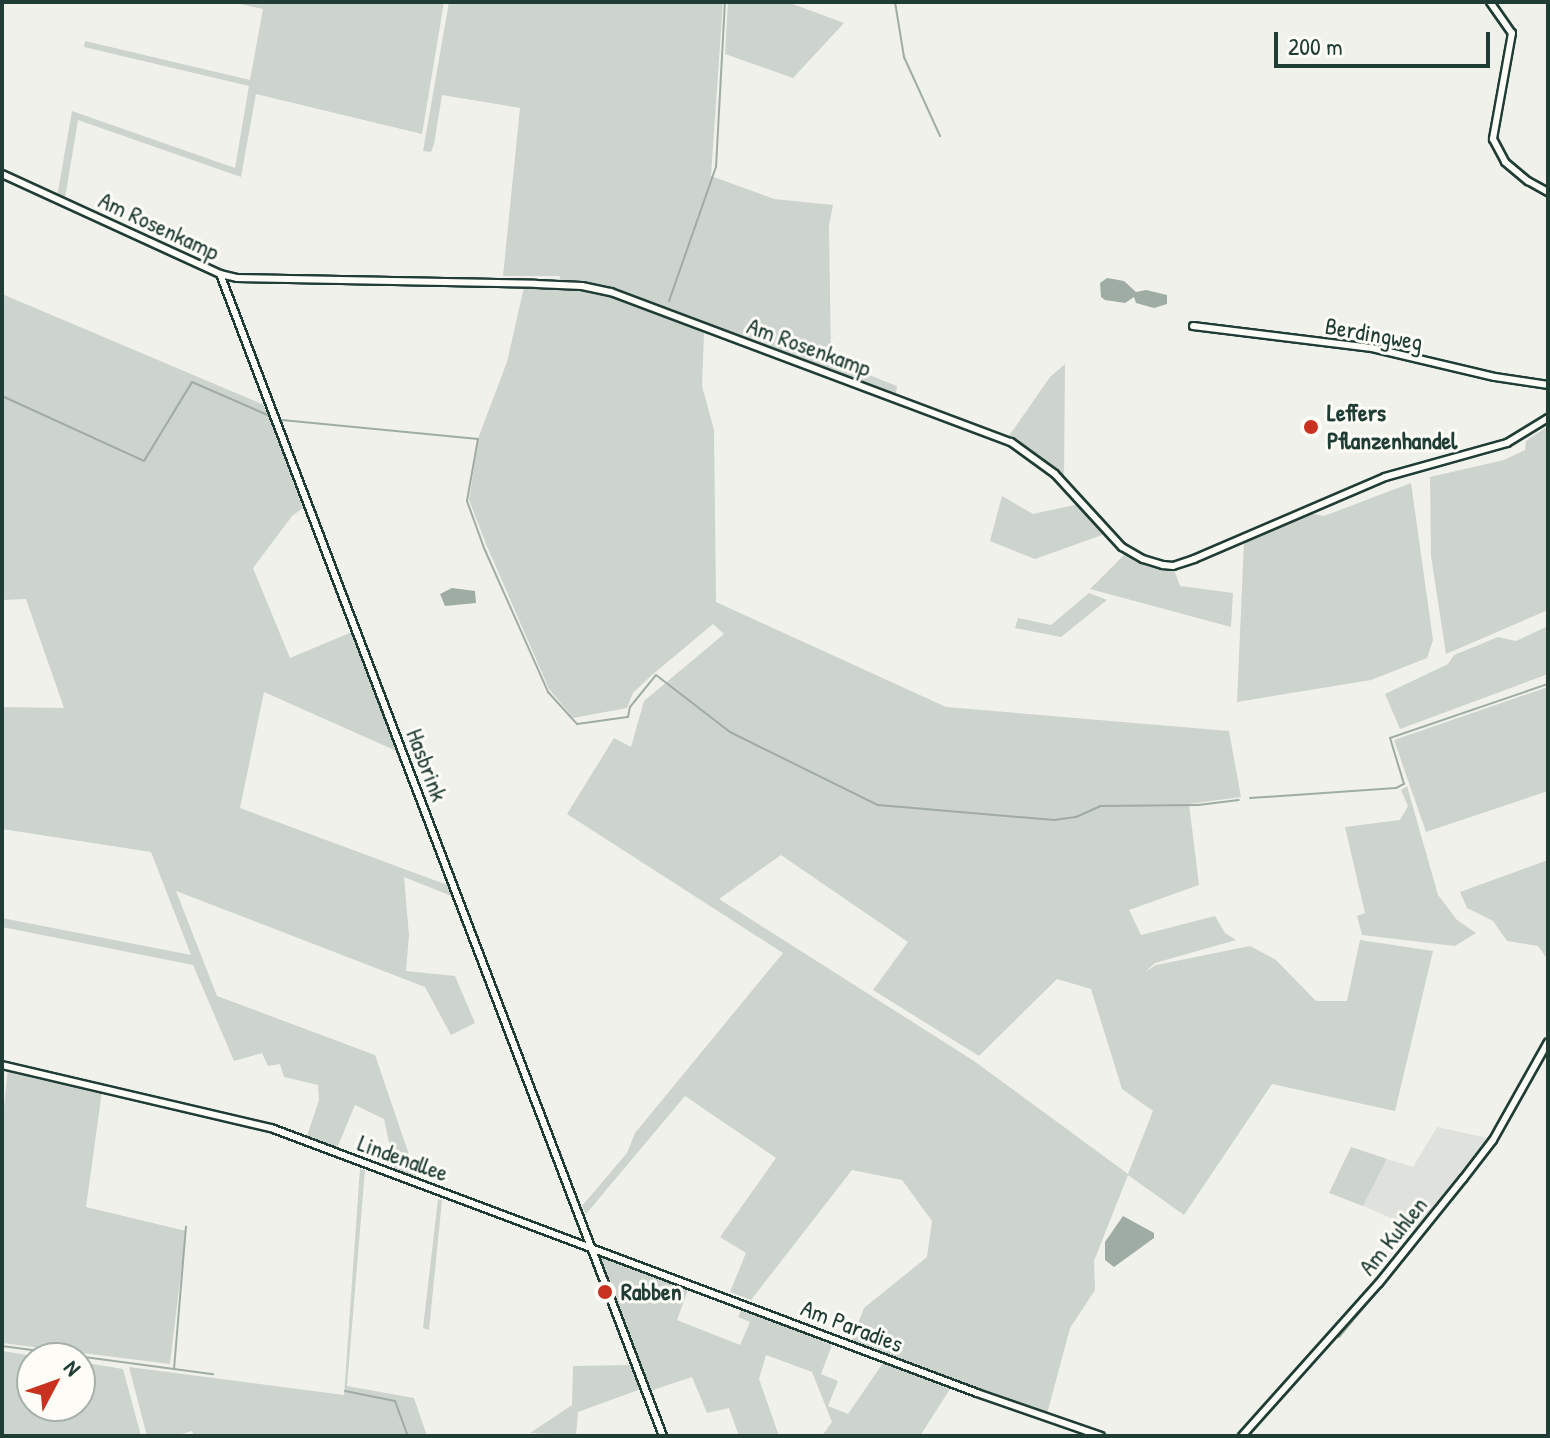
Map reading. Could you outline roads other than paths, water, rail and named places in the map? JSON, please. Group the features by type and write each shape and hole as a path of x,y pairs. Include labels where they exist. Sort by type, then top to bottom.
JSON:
{"street":[{"path":"1490,2 1512,33 1493,139 1505,162 1528,181 1548,192"},
{"name":"Am Rosenkamp","path":"2,174 220,274 237,278 536,284 582,286 611,292 1011,442 1055,474 1122,547 1143,559 1173,566 1385,477 1507,443 1548,418"},
{"name":"Hasbrink","path":"220,274 592,1248"},
{"path":"228,295 237,278"},
{"name":"Berdingweg","path":"1193,326 1372,348 1495,377 1548,385"},
{"name":"Am Kuhlen","path":"1242,1436 1379,1283 1474,1165 1493,1140 1548,1042"},
{"name":"Lindenallee","path":"2,1065 271,1128 592,1248"},
{"path":"592,1248 663,1436"},
{"name":"Am Paradies","path":"592,1248 977,1393 1101,1436"}],"waterway":[{"path":"669,301 716,167 725,2"},
{"path":"895,2 904,57 940,136"},
{"path":"2,396 144,461 192,382 270,416"},
{"path":"282,420 478,439 467,501 484,548 548,692 577,724 628,717 630,707 656,675 730,732 878,805 1054,820 1076,817 1101,806 1198,805 1239,800"},
{"path":"1250,798 1396,788 1404,784 1390,738 1548,684"},
{"path":"174,1369 186,1227"},
{"path":"1339,1337 1412,1250"},
{"path":"2,1346 213,1374"},
{"path":"345,1391 395,1401 408,1436"}],"place":[{"name":"Leffers Pflanzenhandel","path":"1311,427"},
{"name":"Rabben","path":"605,1292"}]}
